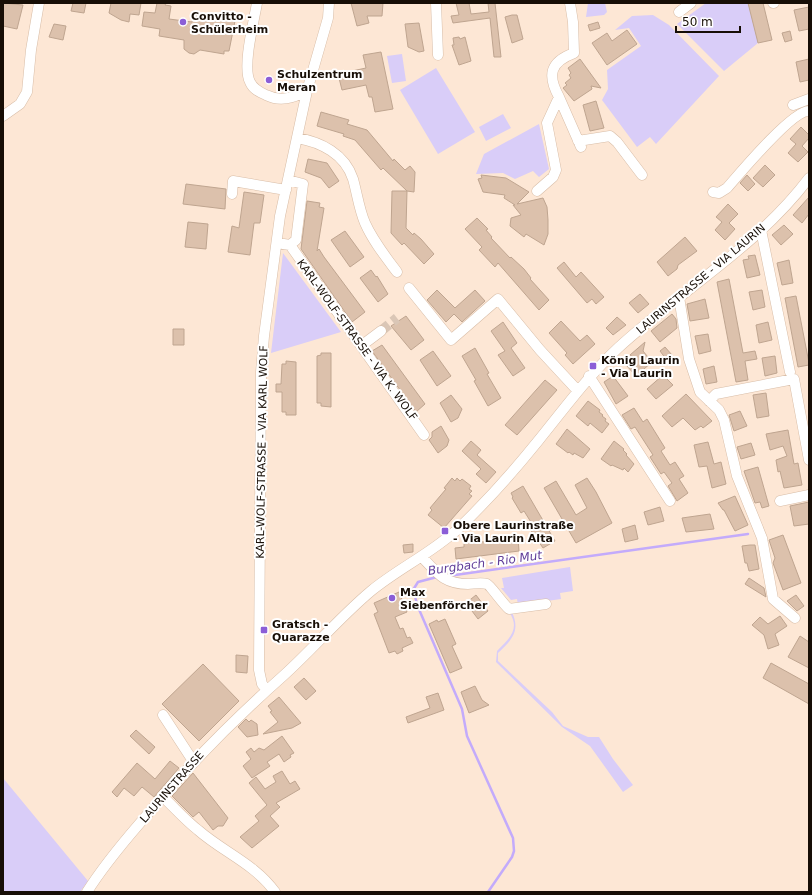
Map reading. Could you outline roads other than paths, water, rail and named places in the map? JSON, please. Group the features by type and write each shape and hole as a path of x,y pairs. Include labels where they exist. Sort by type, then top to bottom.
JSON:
{"street":[{"path":"3,116 20,104 27,92 31,50 39,3"},
{"path":"257,3 246,72 250,82 256,90 277,98 287,99 307,91"},
{"name":"KARL-WOLF-STRASSE - VIA KARL WOLF","path":"266,690 262,684 259,670 261,372 277,243 287,185 307,91 328,18 329,3"},
{"path":"436,3 438,55"},
{"path":"570,3 573,22 574,53 560,58 553,70 552,84 580,144 610,136 617,142 642,175"},
{"path":"679,12 691,3"},
{"path":"537,191 553,177 556,170 547,124 559,97"},
{"path":"792,105 809,99"},
{"path":"783,126 790,113 799,107 809,105"},
{"path":"713,192 719,193 727,188 783,126 802,112 809,111"},
{"path":"297,138 314,140 338,154 352,177 364,222 379,248 397,272"},
{"name":"LAURINSTRASSE - VIA LAURIN","path":"266,690 370,592 386,579 422,557 450,537 501,486 589,376 620,346 679,297 713,272 761,230 789,202 809,178"},
{"path":"232,194 233,182 287,185 303,184 296,240 290,245 277,243"},
{"path":"761,230 790,372"},
{"name":"KARL-WOLF-STRASSE - VIA K. WOLF","path":"290,245 424,435"},
{"path":"409,288 451,340 498,299 540,350 577,390"},
{"path":"679,297 689,359 700,392 719,410 724,420 737,476 762,538 773,599 796,618"},
{"path":"361,346 381,331"},
{"path":"589,376 670,501"},
{"path":"709,400 716,394 794,379 809,460"},
{"path":"780,501 809,495"},
{"path":"422,557 441,577 451,583 487,584 492,588 500,602 509,609 546,604"},
{"name":"LAURINSTRASSE","path":"87,892 126,840 193,761 266,690"},
{"path":"163,715 193,761"},
{"path":"162,796 198,831 246,862 270,885 275,892"}],"waterway":[{"name":"Burgbach - Rio Mut","path":"448,576 748,534"},
{"name":"Burgbach - Rio Mut","path":"437,577 418,582 413,590 418,607 462,709 467,736 513,838 514,851 512,857 488,892"}],"tunnel":[{"path":"381,331 397,318"}],"place":[{"name":"Convitto - Schülerheim","path":"183,22"},
{"name":"Schulzentrum Meran","path":"269,80"},
{"name":"König Laurin - Via Laurin","path":"593,366"},
{"name":"Obere Laurinstraße - Via Laurin Alta","path":"445,531"},
{"name":"Max Siebenförcher","path":"392,598"},
{"name":"Gratsch - Quarazze","path":"264,630"}]}
